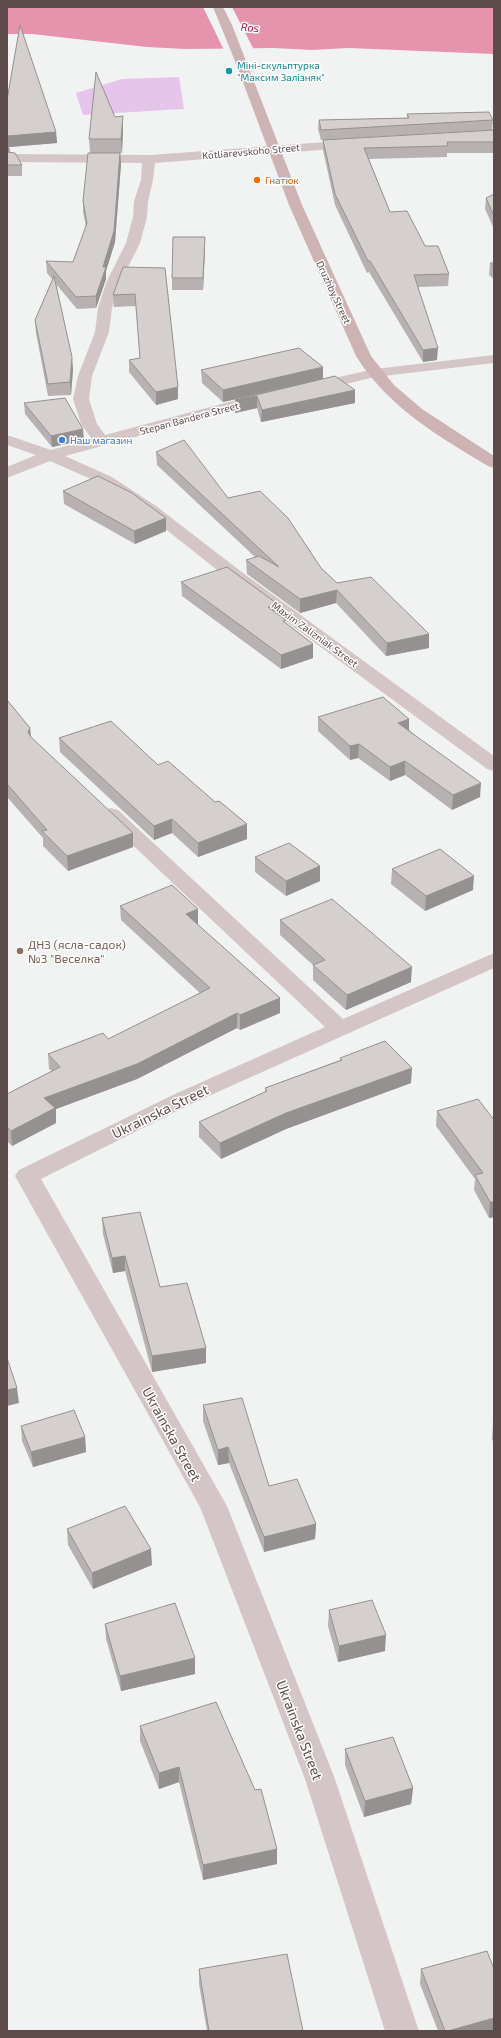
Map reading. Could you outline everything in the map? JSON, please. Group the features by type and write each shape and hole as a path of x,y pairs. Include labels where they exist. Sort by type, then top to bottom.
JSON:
{"main road":[{"name":"Druzhby Street","path":"218,7 245,70 274,151 314,249 361,348 375,373 386,386 441,432 494,463"}],"street":[{"name":"Kotliarevskoho Street","path":"7,158 50,157 149,159 274,151 304,146 364,143"},
{"path":"102,442 89,424 81,399 85,376 102,332 105,308 113,283 133,243 140,217 141,201 147,180 149,159"},
{"path":"297,391 375,373 494,359"},
{"name":"Stepan Bandera Street","path":"7,472 50,456 274,396"},
{"name":"Maxim Zalizniak Street","path":"7,440 50,456 106,480 150,509 237,577 494,765"},
{"path":"98,800 339,1028"},
{"name":"Ukrainska Street","path":"402,2031 320,1779 213,1506 26,1176 183,1099 494,960"}],"shaded area":[{"path":"179,77 184,109 83,115 76,93 122,79"}],"water":[{"name":"Ros","path":"7,7 494,7 494,54 348,48 312,50 273,48 185,49 147,47 32,34 7,34"}],"pier":[{"path":"203,7 232,7 254,50 224,50"}],"building":[{"path":"20,25 56,132 7,136 7,100"},
{"path":"96,72 115,117 123,116 121,139 89,139"},
{"path":"489,112 493,120 321,130 319,120 409,118 407,114"},
{"path":"494,130 494,142 447,142 448,146 364,148 390,212 407,211 425,246 438,246 449,274 414,275 438,348 423,350 370,261 368,261 335,194 323,140"},
{"path":"7,152 15,153 22,165 7,165"},
{"path":"88,153 120,153 114,231 103,267 106,267 96,296 76,297 46,261 73,262 87,223 83,201"},
{"path":"494,194 494,216 486,198"},
{"path":"173,237 205,237 203,278 172,278"},
{"path":"123,267 165,268 178,387 156,392 129,360 140,358 135,294 113,295"},
{"path":"54,276 72,357 70,382 48,384 35,320"},
{"path":"299,348 323,367 223,390 201,370"},
{"path":"335,376 355,390 262,410 257,396 235,400"},
{"path":"65,398 83,429 51,436 24,403"},
{"path":"184,440 228,498 260,491 288,518 321,568 337,583 371,577 429,634 387,643 337,590 300,599 246,560 259,556 279,567 156,452"},
{"path":"98,476 132,493 166,518 134,531 63,491"},
{"path":"227,567 279,605 268,607 286,620 283,621 313,644 281,655 181,582"},
{"path":"383,697 409,719 398,723 481,783 453,795 405,761 390,767 359,744 350,746 318,717"},
{"path":"7,700 30,728 28,732 31,737 133,833 67,856 42,831 47,830 7,784"},
{"path":"111,721 158,765 168,761 215,802 219,801 247,824 198,843 172,819 154,826 59,738"},
{"path":"289,843 320,866 286,881 255,857"},
{"path":"440,849 474,876 426,896 392,869"},
{"path":"172,885 198,909 186,914 280,998 240,1015 237,1013 137,1064 44,1098 55,1108 11,1131 7,1127 7,1094 60,1067 48,1054 103,1033 108,1039 210,988 120,906"},
{"path":"332,899 412,967 347,995 313,965 325,960 280,920"},
{"path":"385,1041 412,1068 286,1113 220,1143 199,1122 267,1091 265,1088 342,1060 340,1058"},
{"path":"478,1099 494,1120 494,1202 490,1202 475,1175 483,1173 437,1111"},
{"path":"140,1212 160,1287 187,1283 206,1348 152,1356 125,1256 112,1258 102,1218"},
{"path":"7,1358 17,1388 7,1390"},
{"path":"242,1398 269,1486 297,1479 316,1524 264,1537 228,1447 218,1450 203,1405"},
{"path":"74,1410 85,1437 31,1452 21,1426"},
{"path":"125,1506 151,1549 92,1573 67,1529"},
{"path":"372,1600 386,1635 339,1646 329,1610"},
{"path":"175,1603 195,1658 120,1676 105,1624"},
{"path":"216,1702 255,1790 261,1789 277,1849 203,1865 179,1767 159,1773 140,1726"},
{"path":"393,1737 413,1788 365,1801 345,1749"},
{"path":"487,1951 494,1969 494,2018 445,2031 421,1969"},
{"path":"287,1954 303,2031 209,2031 199,1969"}],"place":[{"name":"Міні-скульптурка \"Максим Залізняк\"","path":"229,71"},
{"name":"Гнатюк","path":"257,180"},
{"name":"Наш магазин","path":"62,440"},
{"name":"ДНЗ (ясла-садок) №3 \"Веселка\"","path":"20,951"}]}
